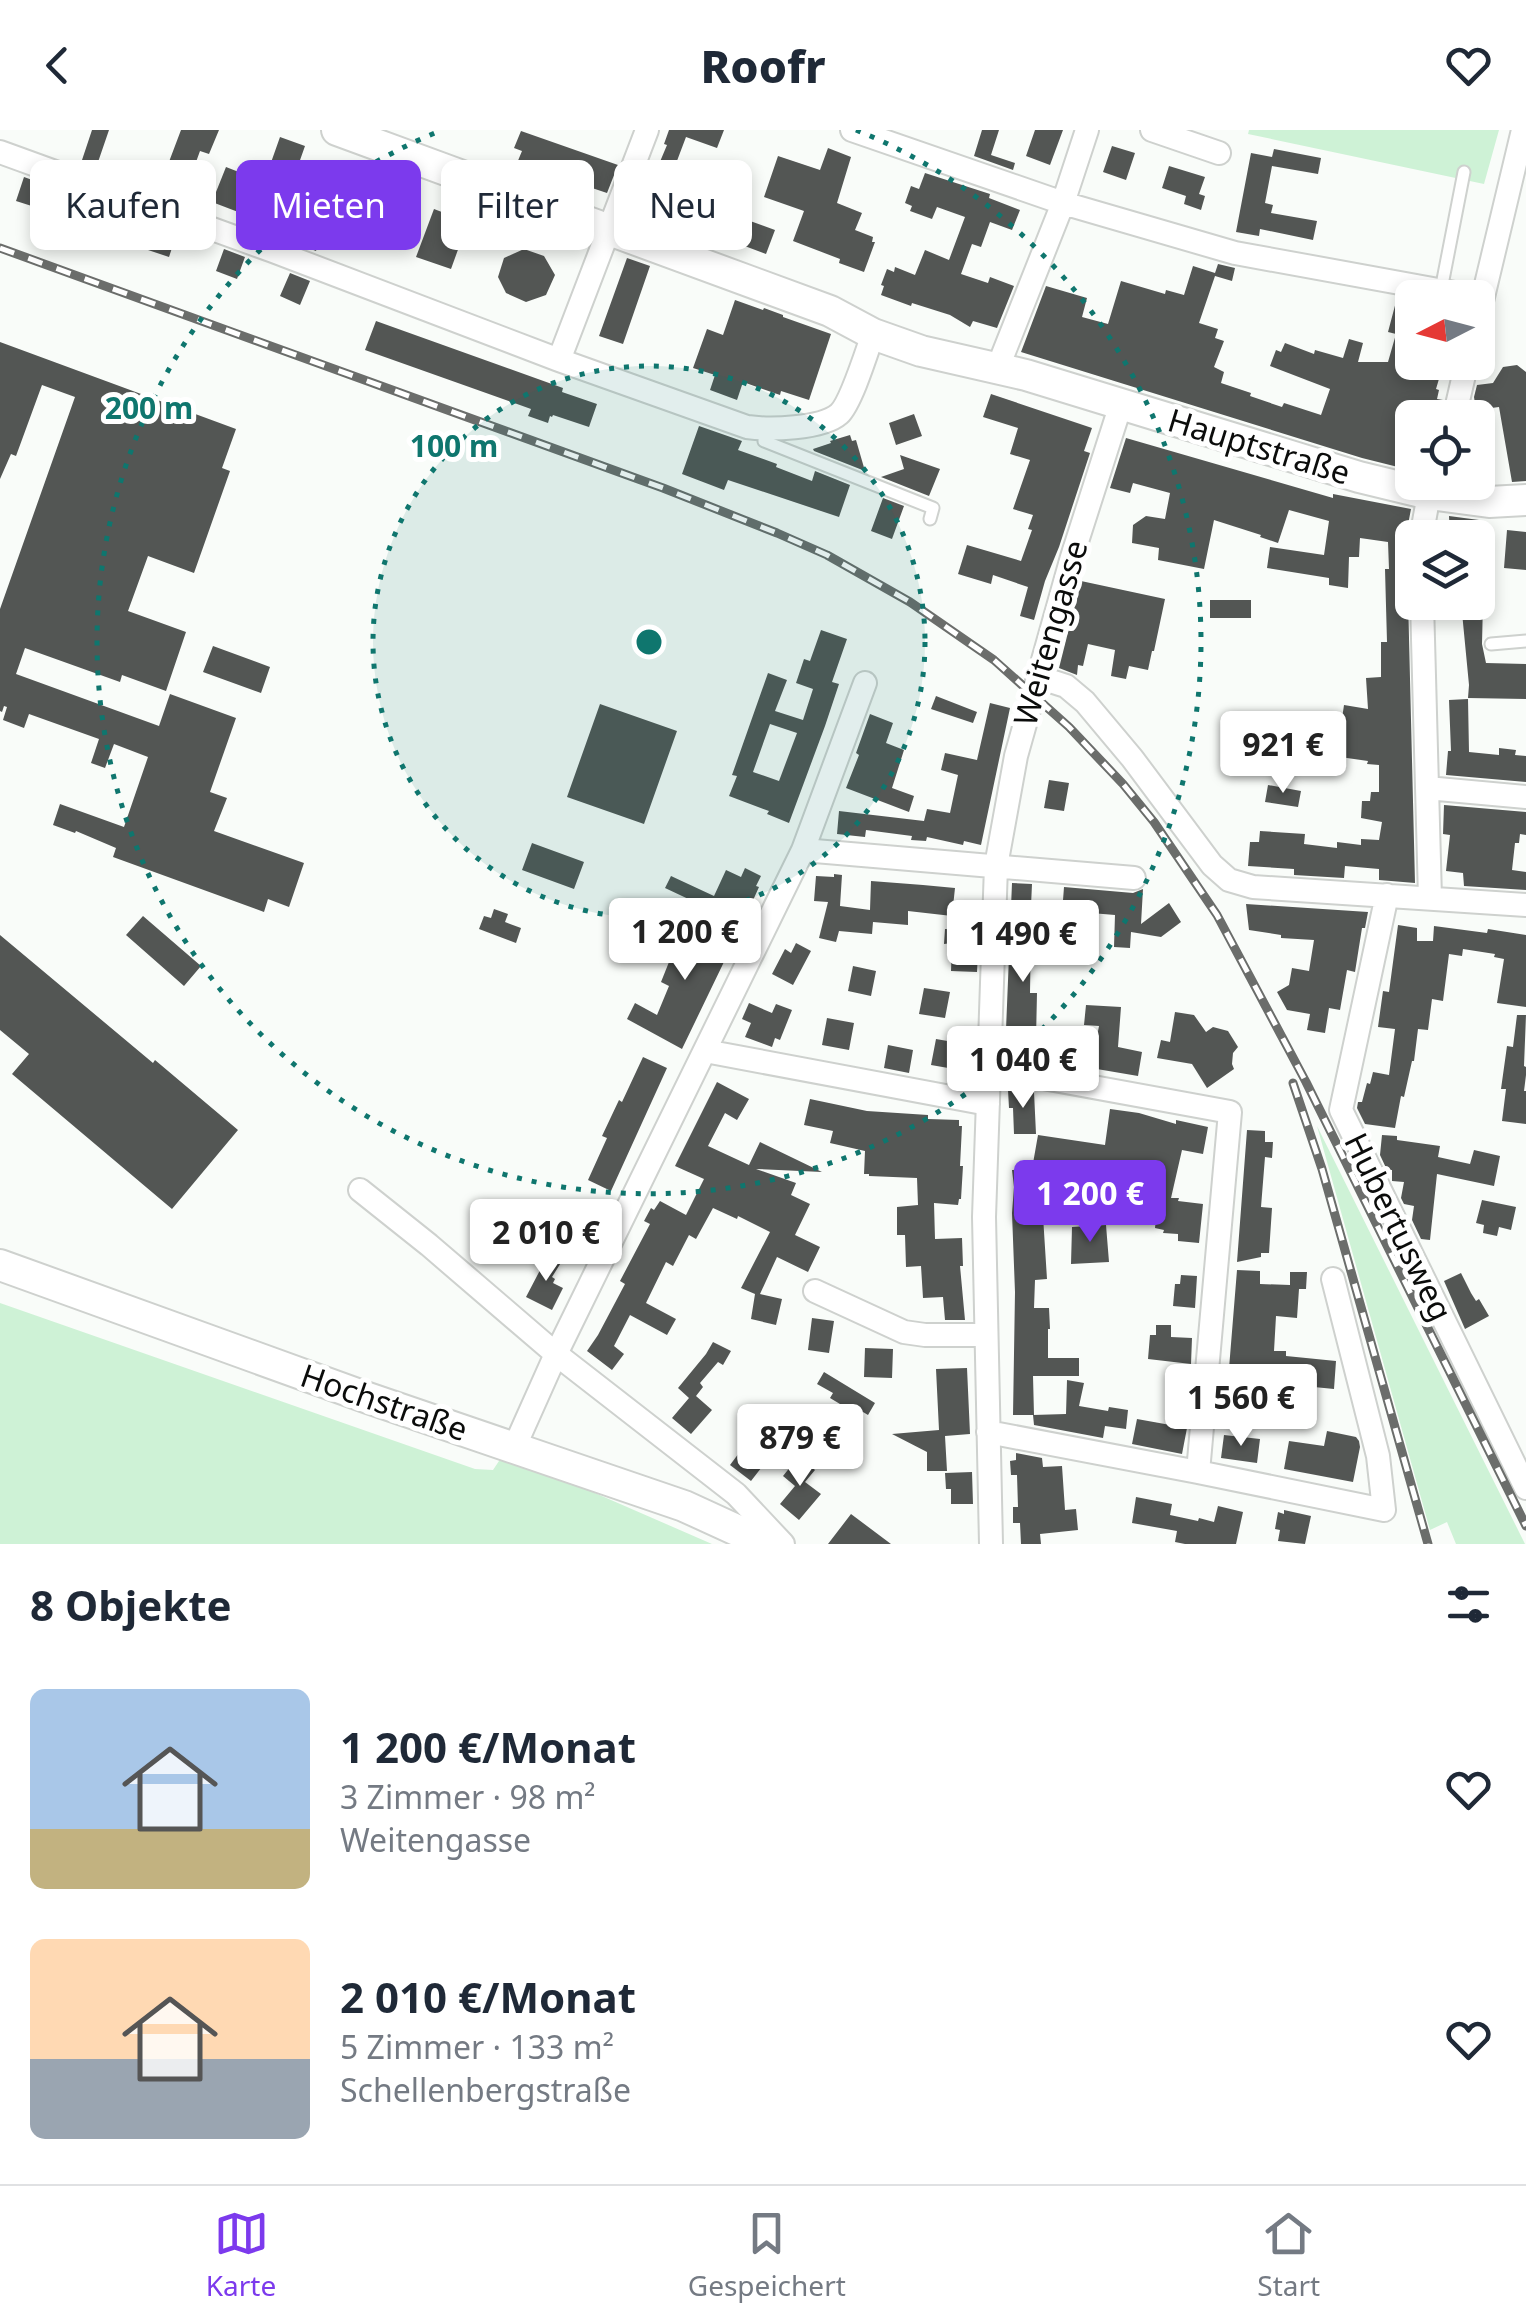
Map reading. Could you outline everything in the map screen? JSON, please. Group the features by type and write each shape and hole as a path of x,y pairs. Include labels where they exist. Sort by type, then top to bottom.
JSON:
{"main road":[{"name":"Hauptstraße","path":"336,130 830,311 873,334 944,358 998,368 1359,477 1395,482"},
{"name":"Hauptstraße","path":"1481,500 1526,500"},
{"name":"Hochstraße","path":"0,1265 684,1506 767,1544"}],"street":[{"path":"559,360 648,130"},
{"path":"852,130 1063,204 1234,252 1395,282"},
{"path":"998,368 1063,204 1087,130"},
{"path":"1152,130 1219,153"},
{"path":"1487,280 1523,130"},
{"path":"0,152 559,360 729,421 765,430 826,420 841,412 873,334"},
{"name":"Weitengasse","path":"992,1544 984,1217 996,866 1016,756 1120,404"},
{"path":"1422,620 1430,898"},
{"path":"1038,677 1066,686 1084,702 1132,758 1212,865 1229,880 1253,886 1526,905"},
{"path":"514,1448 556,1354 803,850 865,684"},
{"path":"1427,788 1526,796"},
{"path":"803,850 1134,878"},
{"name":"Hubertusweg","path":"1386,895 1341,1110 1526,1488"},
{"path":"705,1052 988,1104"},
{"path":"989,1068 1230,1112 1198,1472"},
{"path":"360,1190 556,1354 736,1494 783,1544"},
{"path":"988,1432 1384,1510 1378,1456 1333,1279"},
{"path":"815,1291 904,1332 986,1335"}],"lane":[{"path":"1443,280 1464,172"},
{"path":"765,430 764,441 933,508 930,519"},
{"path":"1492,644 1526,642"}],"green space":[{"path":"1249,130 1499,130 1484,184 1248,134"},
{"path":"1317,1126 1525,1544 1456,1544 1447,1522 1430,1530"},
{"path":"0,1303 475,1469 493,1470 499,1461 510,1456 712,1544 0,1544"}],"building":[{"path":"92,130 109,130 99,160 82,160"},
{"path":"181,130 219,130 209,154 200,151 197,160 170,160"},
{"path":"669,130 724,130 717,148 686,137 677,160 661,160 667,145 664,144"},
{"path":"982,130 999,130 991,155 1015,163 1013,170 974,156"},
{"path":"1035,130 1063,130 1050,165 1026,156"},
{"path":"521,131 614,164 614,175 607,193 594,189 594,160 518,160 522,151 514,148"},
{"path":"280,137 305,146 300,160 272,160"},
{"path":"1112,146 1135,153 1126,180 1103,172"},
{"path":"828,148 851,157 837,203 862,213 855,230 873,237 875,242 864,272 793,241 804,211 764,197 778,156 820,170"},
{"path":"1274,149 1321,158 1318,174 1272,166 1265,203 1273,205 1271,213 1317,221 1313,240 1260,229 1259,236 1236,232 1251,153 1272,157"},
{"path":"1169,166 1205,177 1199,194 1205,196 1201,210 1184,204 1186,196 1162,188"},
{"path":"226,167 236,171 236,211 216,204 216,192"},
{"path":"925,173 990,194 989,198 1020,210 1012,230 990,222 981,247 972,244 961,274 988,283 990,277 1014,286 997,328 973,321 970,327 950,315 881,295 887,269 894,272 895,267 915,275 925,250 949,260 965,217 937,207 932,219 910,211 912,206 905,203 911,186 919,189"},
{"path":"24,177 30,179 30,205 16,201"},
{"path":"434,209 441,212 441,250 458,250 451,269 416,257"},
{"path":"752,222 775,230 766,254 752,249"},
{"path":"224,249 245,257 237,279 216,271"},
{"path":"148,250 171,250 169,257"},
{"path":"522,250 544,256 555,275 546,295 526,302 506,293 498,277 504,258"},
{"path":"627,258 650,266 623,344 599,336"},
{"path":"1218,264 1235,268 1232,281 1215,276 1199,323 1218,329 1215,338 1224,341 1214,367 1224,372 1221,383 1282,407 1284,403 1321,415 1330,389 1270,366 1276,350 1281,352 1285,343 1314,354 1315,350 1343,358 1349,339 1363,343 1358,362 1388,362 1395,338 1395,380 1439,380 1437,399 1443,400 1395,400 1395,466 1021,352 1046,286 1087,298 1082,317 1108,324 1121,281 1165,294 1166,290 1184,295 1193,266 1215,273"},
{"path":"290,273 310,281 300,305 280,296"},
{"path":"735,300 831,334 809,400 743,382 737,400 710,390 715,375 693,368 707,329 723,335"},
{"path":"1395,306 1395,334 1388,332"},
{"path":"376,321 563,388 562,392 597,404 589,427 553,415 548,423 528,416 531,409 365,350"},
{"path":"0,342 236,429 222,468 230,471 194,573 148,556 128,611 186,632 166,691 122,675 120,682 25,648 16,674 159,726 170,694 236,718 210,792 227,798 214,831 304,863 289,907 268,899 264,912 113,857 116,848 53,825 60,804 124,827 148,757 114,744 105,768 91,763 99,739 29,714 24,728 3,720 7,707 0,711 0,609 75,397 42,385 16,456 11,454 0,479"},
{"path":"1517,365 1526,372 1526,481 1512,482 1495,400 1474,400 1477,385 1493,383 1503,367"},
{"path":"991,394 1092,428 1084,451 1090,453 1034,620 1020,616 1028,587 993,575 991,584 958,574 967,545 1021,561 1032,530 1028,529 1033,515 1013,509 1030,460 1010,454 1018,428 983,417"},
{"path":"914,414 922,436 896,445 889,423"},
{"path":"699,426 742,441 738,450 777,464 776,467 812,481 815,471 850,485 839,517 728,480 724,490 682,474"},
{"path":"850,435 852,441 856,440 865,471 813,449 830,441"},
{"path":"1126,438 1333,498 1333,494 1411,509 1409,520 1395,520 1395,620 1409,620 1415,883 1379,880 1379,869 1345,866 1344,878 1294,875 1294,869 1248,866 1250,842 1259,842 1260,831 1305,834 1304,844 1337,848 1337,842 1361,845 1361,839 1379,840 1382,822 1361,818 1362,801 1370,801 1371,792 1379,792 1379,765 1333,756 1344,705 1368,709 1366,678 1381,677 1381,642 1387,642 1388,542 1360,538 1359,557 1349,557 1348,588 1329,585 1329,578 1267,568 1270,547 1324,555 1329,521 1289,510 1278,543 1214,520 1204,569 1158,560 1159,548 1132,543 1133,525 1146,516 1165,519 1170,493 1133,483 1130,493 1110,488"},
{"path":"900,455 940,469 929,496 881,477 904,469"},
{"path":"883,498 904,506 892,539 871,531"},
{"path":"1507,530 1526,532 1526,570 1504,568"},
{"path":"1081,581 1165,599 1148,670 1129,666 1126,679 1111,676 1115,650 1088,644 1077,675 1059,668"},
{"path":"1210,600 1251,600 1251,618 1210,618"},
{"path":"1463,620 1483,620 1486,663 1526,664 1526,699 1468,698"},
{"path":"821,630 847,639 832,682 839,684 789,823 729,796 737,776 732,775 768,673 787,680 775,711 803,720 813,689 796,683 804,659 810,661","holes":["770,724 797,733 779,781 753,772"]},
{"path":"213,646 270,667 261,693 203,672"},
{"path":"936,696 977,712 973,723 931,709"},
{"path":"1468,699 1469,752 1499,755 1499,748 1516,750 1515,755 1526,756 1526,782 1446,775 1451,751 1449,700"},
{"path":"990,703 1010,708 981,845 927,837 926,841 911,840 912,836 866,830 865,837 837,834 839,811 924,821 927,809 950,813 958,775 941,770 945,753 977,760"},
{"path":"600,704 677,731 644,824 567,797"},
{"path":"870,714 893,723 886,743 904,750 892,788 914,796 909,812 846,788"},
{"path":"1049,780 1069,783 1064,811 1044,808"},
{"path":"1268,785 1301,791 1298,807 1265,802"},
{"path":"1444,805 1526,812 1526,835 1520,834 1519,843 1515,843 1512,870 1526,872 1526,890 1464,886 1463,873 1446,871 1450,835 1443,834"},
{"path":"532,843 584,862 574,889 522,870"},
{"path":"745,868 761,876 756,886 759,887 750,907 740,903 731,919 665,888 671,876 714,896 726,870 741,877"},
{"path":"842,875 840,906 870,910 871,881 923,885 955,888 952,916 908,911 908,925 873,922 872,934 839,931 836,942 819,938 828,902 814,901 816,876"},
{"path":"1012,883 1032,884 1030,993 1037,993 1036,1039 1055,1040 1055,1065 1027,1060 1027,1055 1005,1054"},
{"path":"1064,887 1133,893 1143,889 1141,924 1169,903 1181,922 1161,937 1131,932 1130,948 1114,947 1115,915 1079,912 1077,945 1064,944 1060,940"},
{"path":"1246,904 1368,912 1355,972 1347,970 1340,1010 1329,1008 1325,1033 1307,1030 1310,1014 1287,1010 1277,992 1289,985 1292,968 1309,971 1314,940 1281,938 1249,930"},
{"path":"494,909 508,914 505,922 521,928 516,943 479,929 484,916 491,918"},
{"path":"143,916 201,966 184,986 126,935"},
{"path":"673,925 706,941 714,925 736,937 682,1049 627,1019 635,1003 657,1015 669,986 661,982 673,952 663,947"},
{"path":"1398,925 1417,928 1417,941 1433,941 1434,926 1526,935 1526,1007 1497,1003 1504,959 1463,949 1462,956 1449,954 1443,1001 1432,999 1428,1030 1418,1029 1414,1061 1395,1128 1365,1124 1357,1108 1373,1072 1389,1075 1395,1029 1378,1027 1383,991 1389,992"},
{"path":"945,929 979,930 977,972 951,971 952,943 944,944"},
{"path":"0,935 238,1130 172,1209 12,1074 29,1054 0,1030"},
{"path":"796,943 811,951 793,985 772,974 785,949 791,953"},
{"path":"853,966 876,971 871,996 848,991"},
{"path":"924,988 950,992 945,1018 919,1014"},
{"path":"749,1003 772,1013 776,1004 792,1010 780,1040 775,1038 772,1047 745,1037 751,1023 742,1019"},
{"path":"1086,1005 1121,1007 1118,1047 1142,1052 1138,1076 1091,1068 1099,1026 1084,1025"},
{"path":"1175,1012 1194,1015 1206,1032 1213,1027 1228,1031 1238,1047 1233,1053 1234,1069 1207,1088 1192,1064 1157,1058 1161,1040 1170,1042"},
{"path":"1517,1015 1526,1015 1526,1124 1502,1121 1506,1089 1501,1089 1507,1046 1513,1047"},
{"path":"827,1018 854,1023 849,1050 822,1045"},
{"path":"936,1039 959,1043 954,1069 931,1065"},
{"path":"888,1045 913,1050 909,1073 884,1068"},
{"path":"643,1057 667,1068 611,1191 588,1180 607,1138 602,1136"},
{"path":"717,1082 749,1099 737,1120 725,1113 708,1146 749,1165 760,1142 822,1172 756,1169 796,1183 791,1195 810,1204 795,1235 820,1247 808,1272 777,1257 760,1294 782,1299 776,1325 751,1319 755,1294 741,1288 770,1232 713,1208 696,1239 689,1235 673,1266 666,1262 646,1303 676,1319 667,1335 630,1315 614,1346 624,1354 612,1370 587,1351 625,1284 620,1281 650,1224 644,1221 651,1208 654,1210 660,1201 686,1215 704,1179 675,1166"},
{"path":"1008,1090 1034,1092 1036,1134 1014,1134"},
{"path":"810,1099 867,1111 959,1120 961,1199 958,1205 934,1203 935,1239 962,1238 960,1266 965,1320 945,1320 943,1297 923,1298 921,1266 906,1267 905,1235 897,1235 897,1207 918,1205 917,1178 864,1174 865,1151 830,1143 833,1131 804,1125"},
{"path":"1110,1109 1208,1127 1203,1154 1182,1150 1171,1198 1203,1204 1199,1243 1178,1241 1178,1234 1155,1228 1158,1197 1133,1193 1135,1178 1072,1168 1066,1219 1043,1216 1047,1279 1035,1280 1034,1308 1049,1308 1048,1358 1079,1358 1079,1376 1033,1376 1034,1415 1013,1415 1012,1170 1032,1169 1038,1135 1105,1145"},
{"path":"1247,1130 1265,1131 1265,1142 1273,1142 1272,1158 1265,1157 1261,1207 1272,1208 1269,1253 1237,1262"},
{"path":"1382,1135 1440,1146 1438,1157 1470,1164 1474,1150 1500,1156 1494,1186 1437,1174 1430,1240 1421,1239 1412,1220 1414,1206 1404,1204 1401,1198 1404,1182 1392,1181 1392,1170 1387,1170 1380,1155"},
{"path":"1482,1200 1516,1207 1511,1230 1499,1227 1497,1236 1483,1233 1484,1225 1476,1223"},
{"path":"517,1205 535,1211 524,1241 508,1232"},
{"path":"574,1217 595,1226 585,1247 577,1244 575,1248 563,1242"},
{"path":"1106,1225 1109,1262 1071,1264 1072,1227"},
{"path":"549,1253 562,1261 552,1277 553,1283 563,1288 552,1310 526,1297"},
{"path":"1237,1270 1260,1271 1260,1284 1290,1285 1290,1272 1307,1272 1306,1289 1299,1289 1297,1318 1276,1316 1274,1351 1286,1351 1286,1356 1336,1361 1334,1389 1304,1386 1302,1400 1297,1400 1294,1425 1269,1422 1272,1398 1227,1393"},
{"path":"1461,1273 1489,1316 1465,1329 1444,1281"},
{"path":"1181,1275 1197,1276 1195,1308 1173,1306 1175,1284 1180,1284"},
{"path":"812,1318 834,1321 829,1353 808,1350"},
{"path":"1156,1325 1171,1325 1171,1337 1192,1338 1191,1364 1148,1359 1150,1335 1156,1335"},
{"path":"713,1342 731,1351 723,1365 718,1362 700,1383 703,1387 696,1396 712,1410 691,1434 672,1418 689,1398 678,1388"},
{"path":"865,1348 893,1349 892,1378 864,1377"},
{"path":"967,1368 970,1434 945,1436 947,1471 927,1471 927,1452 892,1434 939,1430 936,1369"},
{"path":"824,1372 875,1403 868,1415 858,1409 855,1413 830,1398 833,1393 817,1384"},
{"path":"1067,1380 1084,1383 1079,1406 1128,1410 1126,1429 1105,1426 1103,1438 1034,1425 1033,1415 1066,1414"},
{"path":"1137,1419 1187,1428 1182,1454 1132,1444"},
{"path":"1327,1431 1359,1441 1353,1482 1284,1469 1289,1441 1324,1446"},
{"path":"1224,1435 1260,1439 1257,1463 1221,1458"},
{"path":"758,1442 772,1454 751,1481 730,1465 745,1445 752,1450"},
{"path":"1016,1453 1042,1458 1043,1467 1062,1466 1065,1510 1076,1509 1078,1530 1040,1534 1041,1544 1021,1544 1020,1523 1013,1523 1013,1507 1018,1507 1017,1475 1011,1475 1010,1461 1016,1460"},
{"path":"799,1456 815,1470 805,1482 821,1494 799,1520 780,1504 795,1486 783,1476"},
{"path":"972,1472 973,1504 951,1504 945,1473"},
{"path":"1136,1497 1172,1504 1170,1515 1198,1521 1199,1518 1214,1522 1218,1506 1243,1512 1236,1544 1175,1542 1177,1531 1132,1523"},
{"path":"1284,1510 1311,1516 1305,1544 1278,1541 1278,1512 1284,1514"},
{"path":"851,1514 891,1544 828,1544"}],"railway":[{"path":"0,248 777,533 827,555 910,602 994,660 1069,727 1123,784 1154,822 1217,915 1306,1082 1526,1526"},
{"path":"1293,1083 1322,1169 1428,1544"}]}
